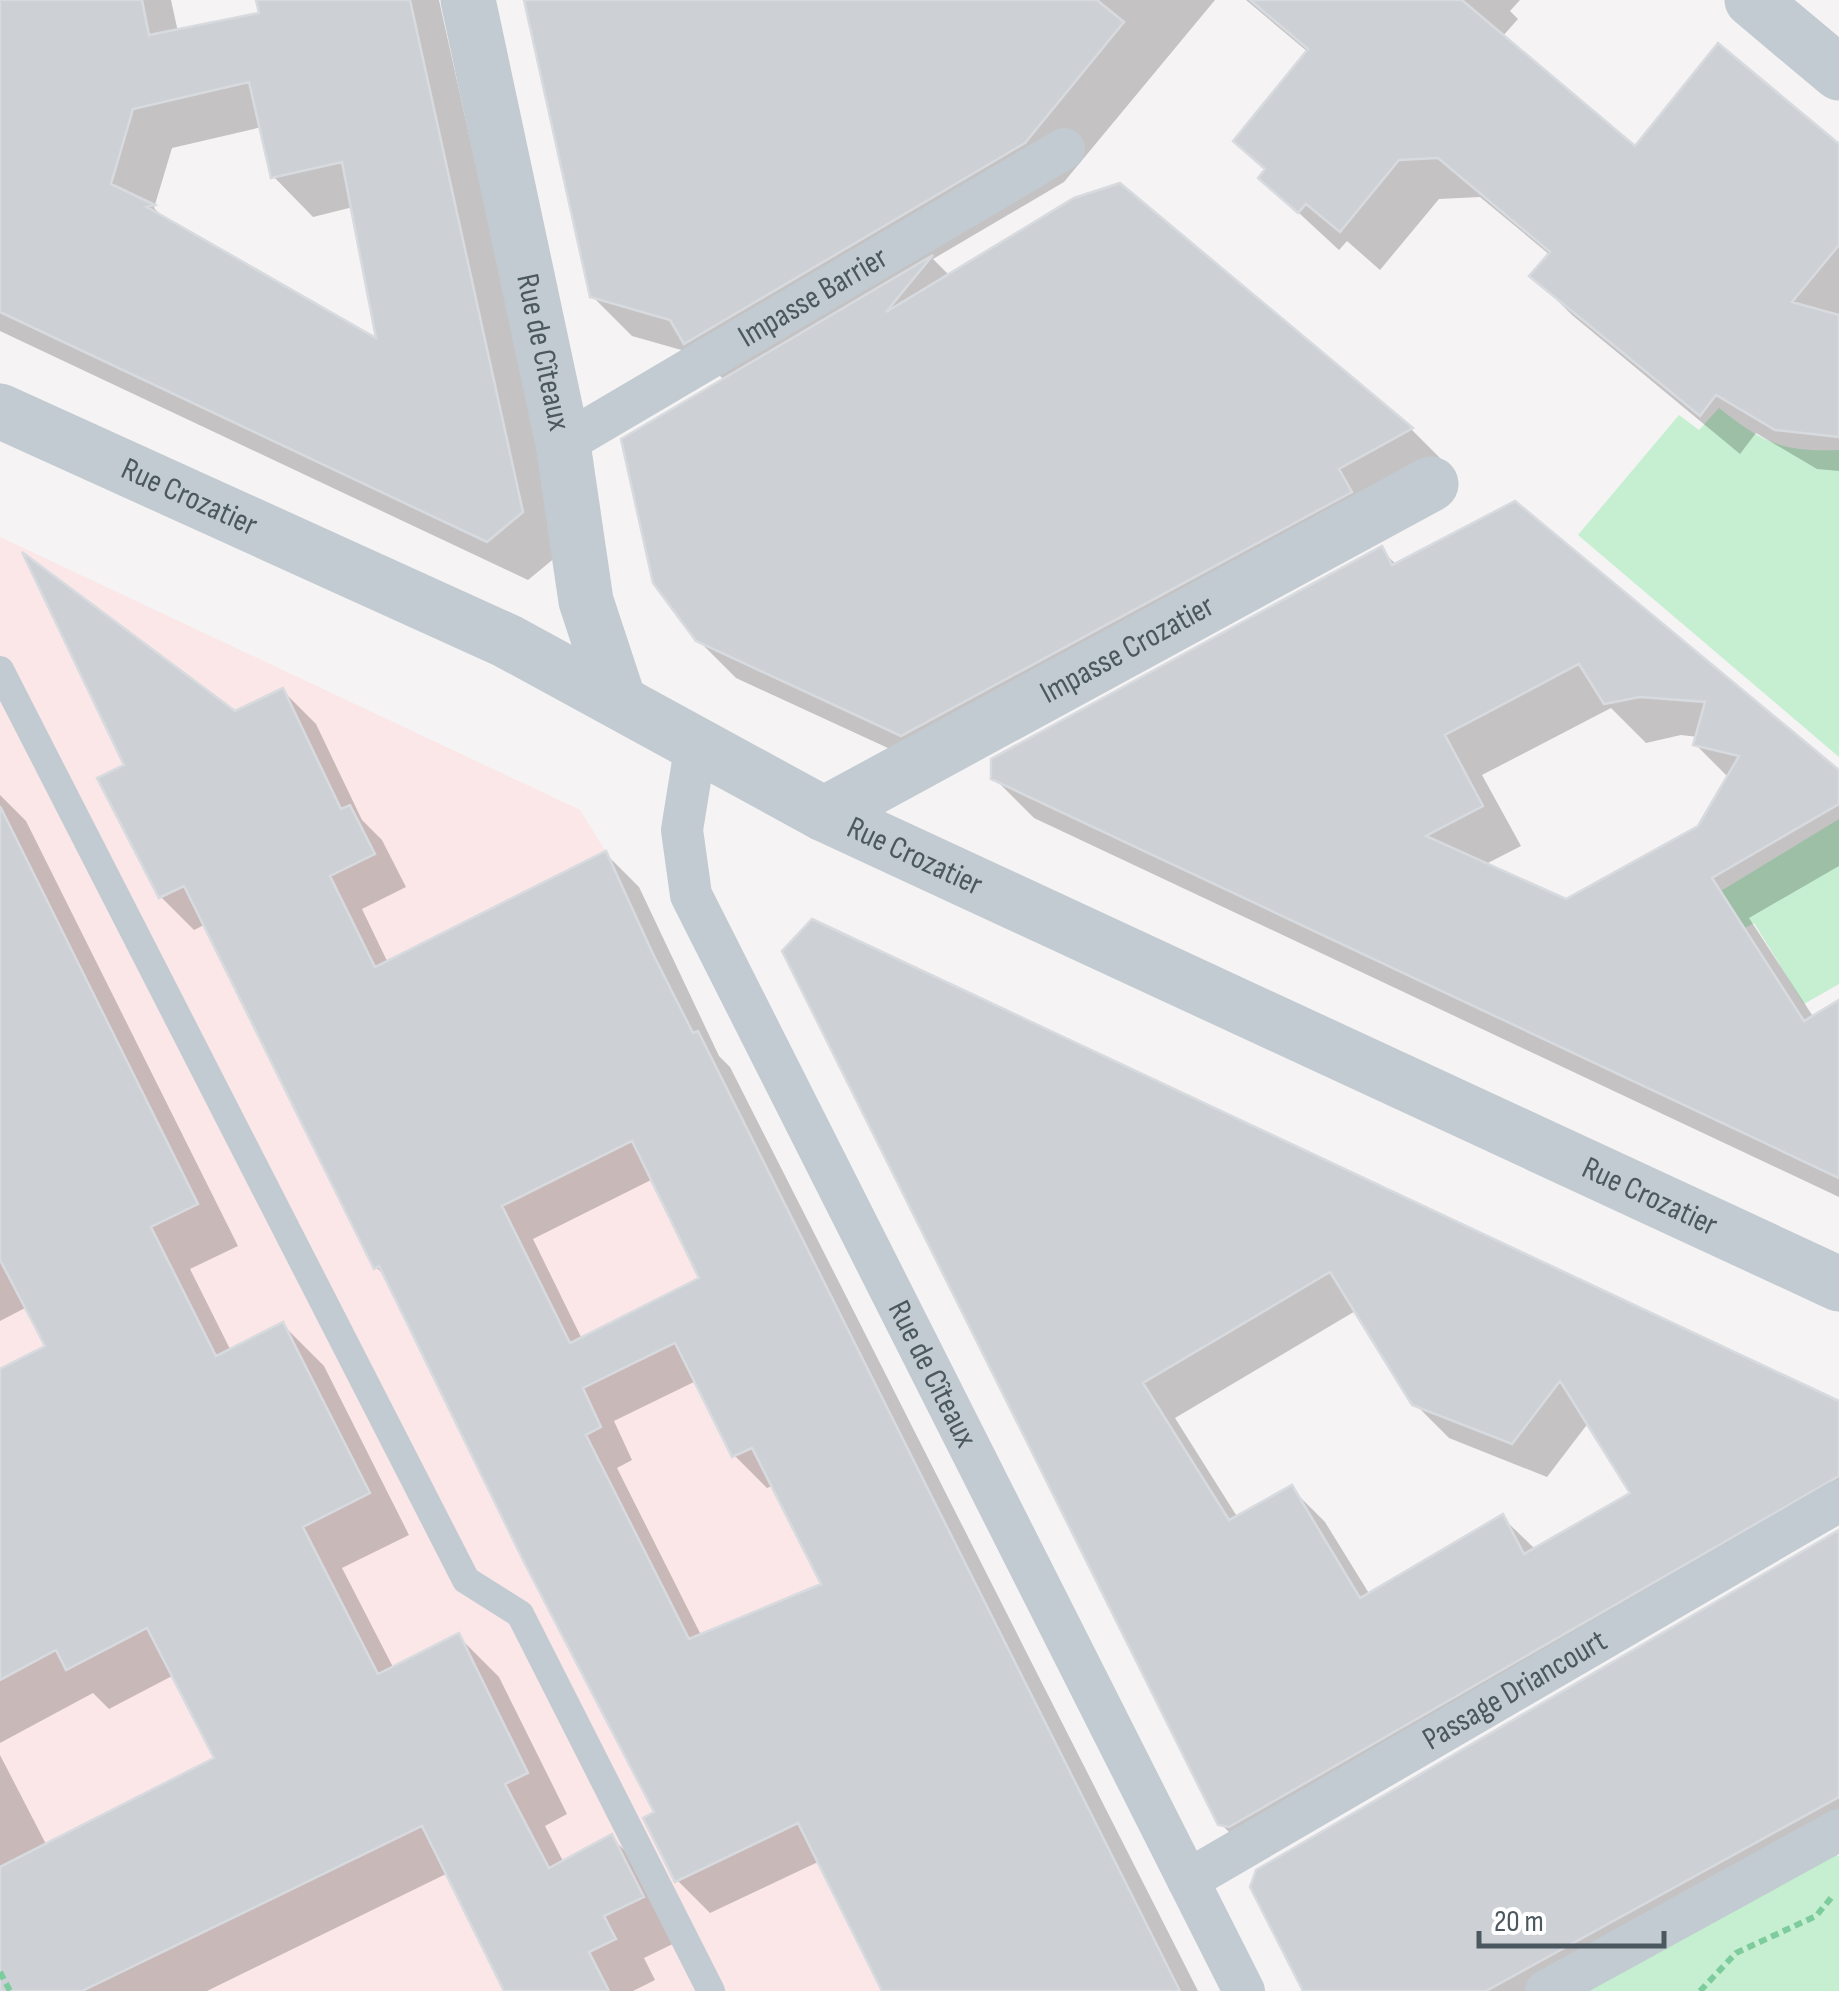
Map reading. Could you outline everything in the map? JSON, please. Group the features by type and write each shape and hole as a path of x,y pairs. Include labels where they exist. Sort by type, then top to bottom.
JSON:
{"street":[{"name":"Rue de Cîteaux","path":"468,0 564,444 586,601 619,701"},
{"path":"1752,0 1839,73"},
{"name":"Impasse Barrier","path":"564,444 1064,150"},
{"name":"Rue Crozatier","path":"2,419 507,641 824,814 1839,1284"},
{"name":"Impasse Crozatier","path":"824,814 1431,484"},
{"name":"Rue de Cîteaux","path":"696,743 682,830 691,895 1244,1991"},
{"name":"Passage Driancourt","path":"1188,1880 1839,1500"},
{"path":"1546,1991 1839,1830"}],"lane":[{"path":"0,670 466,1580 520,1614 711,1991"}],"path":[{"path":"1700,1991 1736,1953 1816,1916 1839,1890"},
{"path":"0,1972 10,1991"}],"shaded area":[{"path":"0,537 580,810 606,852 653,955 1182,1991 0,1991"}],"green space":[{"path":"1719,408 1774,443 1839,450 1839,757 1578,535 1679,415 1699,430"},
{"path":"1839,819 1839,984 1804,1004 1754,923 1719,942 1698,905"},
{"path":"1833,1854 1839,1856 1839,1991 1577,1991"}],"building":[{"path":"0,0 142,0 149,35 259,13 256,0 410,0 523,512 487,542 0,312","holes":["249,82 271,178 342,162 376,338 147,207 155,205 111,184 133,109"]},
{"path":"524,0 1097,0 1124,22 1025,143 684,344 670,320 590,297"},
{"path":"1250,0 1462,0 1635,146 1718,43 1839,144 1839,245 1792,302 1839,315 1839,437 1775,430 1716,395 1700,416 1529,276 1550,252 1438,158 1399,160 1340,232 1306,204 1298,213 1258,178 1265,169 1233,141 1308,49"},
{"path":"1120,183 1413,428 1339,469 1352,492 901,736 696,641 653,583 621,439 933,255 886,312 1074,198"},
{"path":"1515,501 1839,770 1839,804 1712,878 1804,1021 1839,1000 1839,1178 991,779 991,759 1382,546 1392,565","holes":["1579,664 1604,704 1640,697 1705,702 1693,745 1739,756 1698,826 1566,899 1426,836 1483,806 1445,735"]},
{"path":"22,552 235,711 283,688 341,809 350,805 375,854 330,876 375,967 606,851 653,954 693,1033 698,1031 1180,1991 882,1991 798,1823 675,1882 643,1818 654,1812 525,1564 379,1266 374,1269 184,886 159,898 97,778 124,765","holes":["632,1141 699,1278 570,1343 502,1206","675,1343 732,1457 752,1448 821,1584 689,1639 586,1435 601,1427 583,1388"]},
{"path":"0,806 198,1204 151,1227 216,1356 283,1322 370,1493 303,1527 378,1674 459,1633 528,1773 505,1784 549,1868 612,1834 644,1897 604,1916 616,1939 589,1952 609,1991 504,1991 422,1826 82,1991 0,1991 0,1867 214,1758 147,1628 66,1670 56,1650 0,1680 0,1369 45,1346 0,1260"},
{"path":"812,919 1839,1401 1839,1476 1229,1827 1218,1825 782,951","holes":["1330,1272 1412,1405 1512,1444 1560,1381 1630,1493 1524,1554 1503,1514 1360,1598 1292,1485 1229,1520 1143,1383"]},
{"path":"1839,1530 1839,1797 1486,1991 1303,1991 1250,1887 1256,1870"}]}
